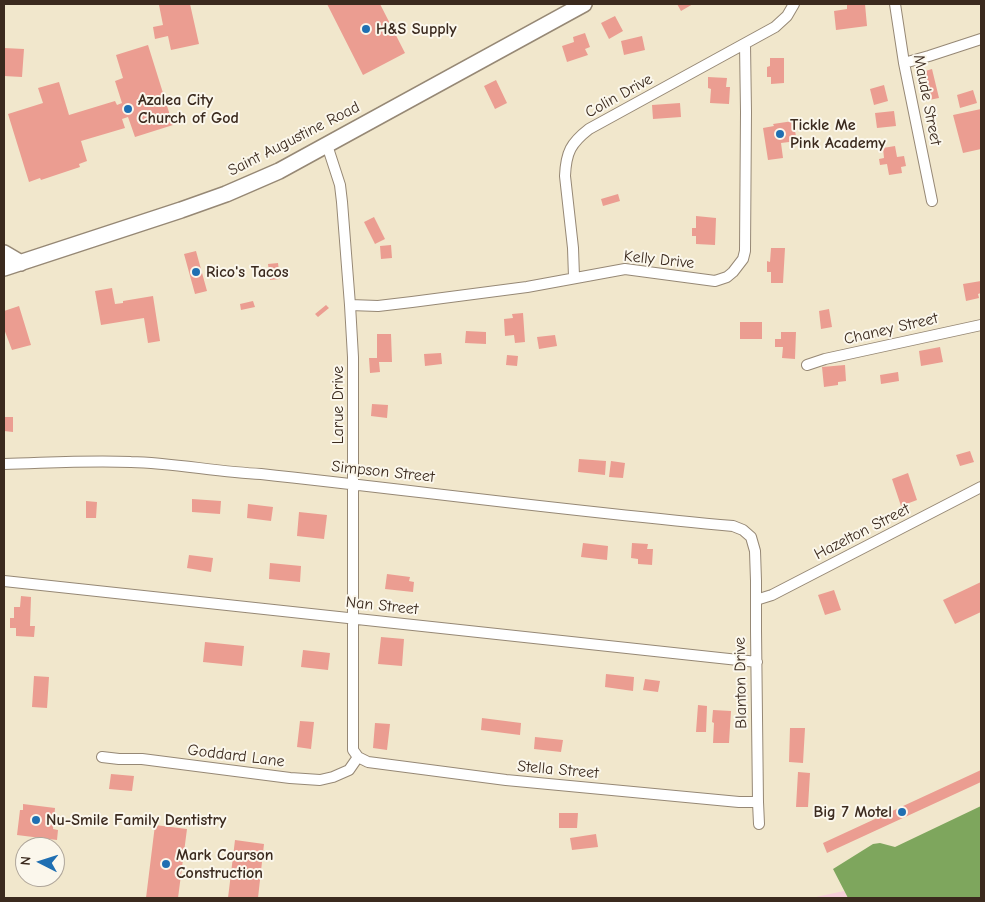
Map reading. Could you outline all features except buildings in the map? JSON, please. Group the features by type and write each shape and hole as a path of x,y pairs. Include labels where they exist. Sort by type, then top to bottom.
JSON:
{"main road":[{"name":"Saint Augustine Road","path":"4,268 181,210 226,194 279,171 584,4"},
{"path":"4,253 21,263"}],"street":[{"name":"Colin Drive","path":"574,277 573,248 565,176 568,154 580,136 589,129 775,27 788,16 794,4"},
{"name":"Maude Street","path":"895,4 904,63 932,201"},
{"path":"904,63 981,39"},
{"name":"Kelly Drive","path":"350,305 378,306 527,287 625,269 715,280 727,277 734,272 743,259 745,251 746,112 744,44"},
{"name":"Larue Drive","path":"327,145 340,185 350,305 353,484 353,750 358,757"},
{"name":"Chaney Street","path":"807,365 826,359 981,325"},
{"name":"Simpson Street","path":"4,464 131,462 353,484 733,526 743,530 751,537 752,542"},
{"name":"Hazelton Street","path":"756,600 772,595 981,487"},
{"name":"Blanton Drive","path":"752,542 755,551 758,802 760,824"},
{"name":"Nan Street","path":"4,580 757,662"},
{"name":"Goddard Lane","path":"102,757 119,759 142,758 290,778 320,780 349,770 358,757"},
{"name":"Stella Street","path":"358,757 368,762 506,780 738,802 758,802"}],"shaded area":[{"path":"844,891 848,898 816,898 816,897"}],"green space":[{"path":"981,806 981,898 848,898 833,869 873,844 880,843 895,847"}],"place":[{"name":"H&S Supply","path":"366,29"},
{"name":"Azalea City Church of God","path":"128,109"},
{"name":"Tickle Me Pink Academy","path":"780,134"},
{"name":"Rico's Tacos","path":"196,272"},
{"name":"Big 7 Motel","path":"902,812"},
{"name":"Nu-Smile Family Dentistry","path":"36,820"},
{"name":"Mark Courson Construction","path":"166,864"}]}
